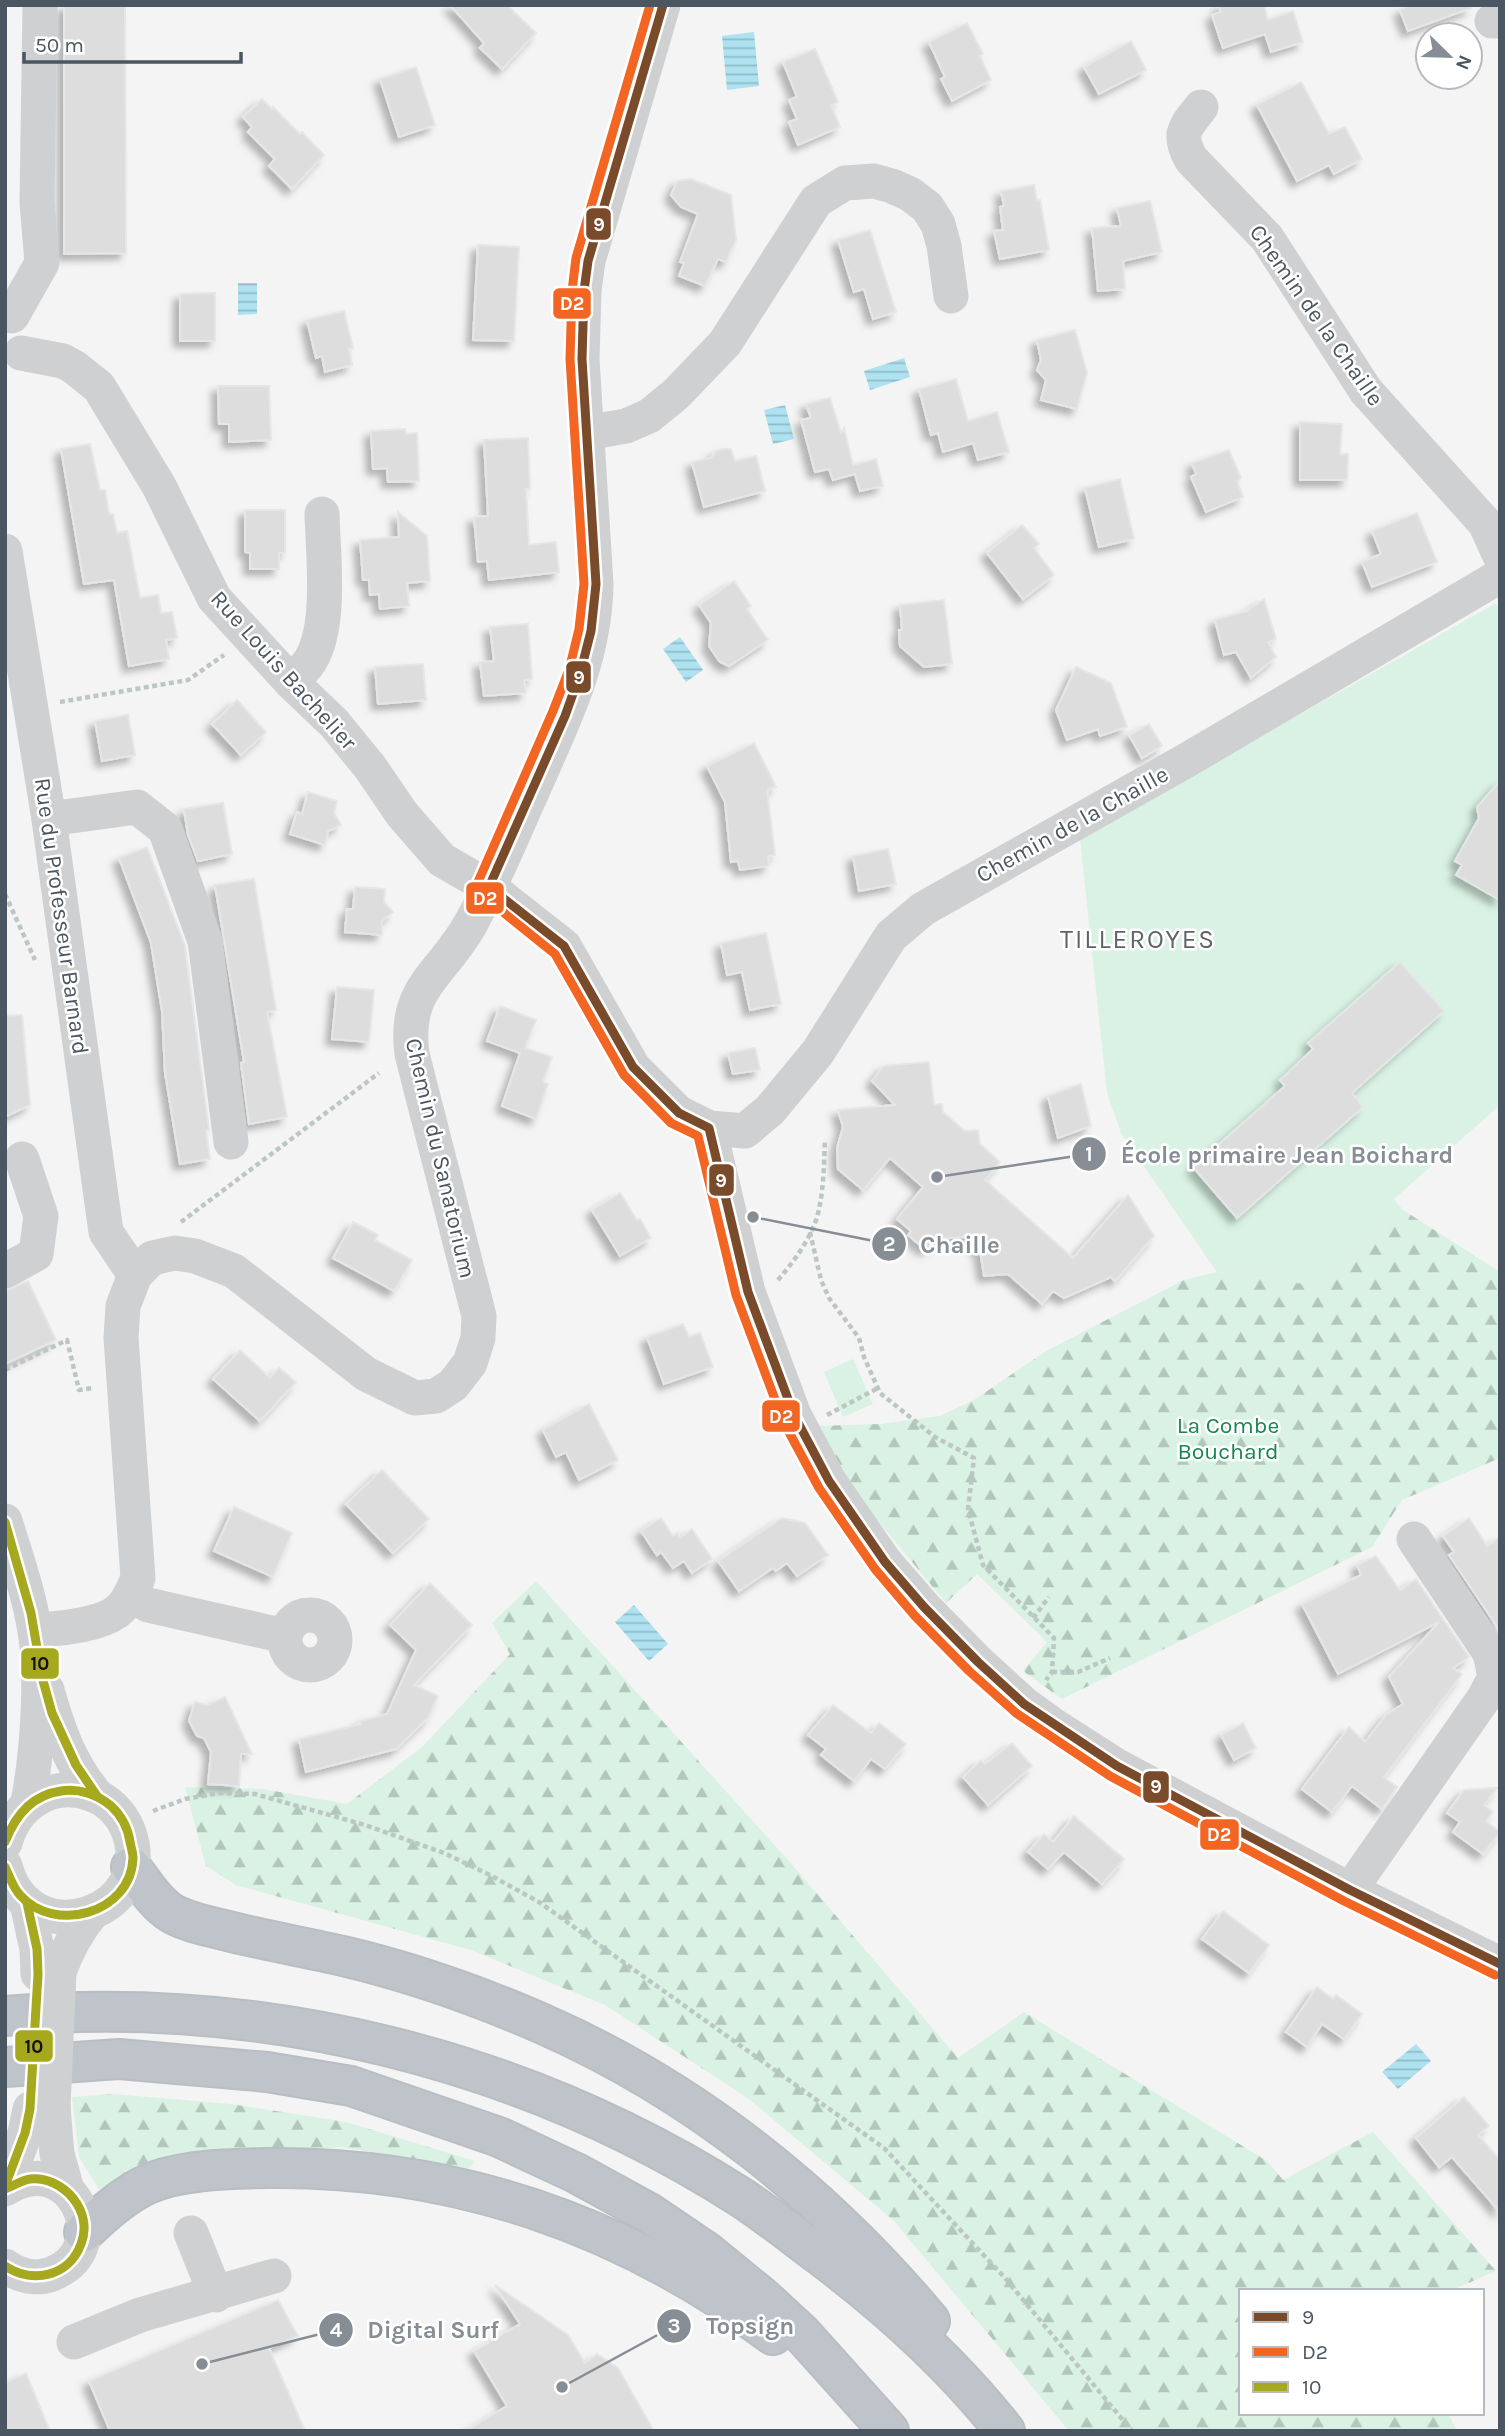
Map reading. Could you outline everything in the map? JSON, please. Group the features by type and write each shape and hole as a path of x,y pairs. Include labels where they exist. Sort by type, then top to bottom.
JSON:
{"highway":[{"path":"131,1867 166,1909 183,1918 397,1970 476,1997 582,2043 679,2098 794,2182 851,2234 885,2268 940,2333 1014,2431"},
{"path":"5,2016 99,2011 189,2013 251,2020 380,2044 438,2060 546,2097 600,2120 695,2169 741,2197 791,2233 868,2293 922,2340 1005,2431"},
{"path":"5,2067 119,2059 267,2071 351,2086 499,2137 576,2173 649,2213 708,2253 802,2334 879,2420"},
{"path":"84,2232 137,2190 150,2183 180,2175 253,2169 334,2169 423,2180 472,2190 557,2215 603,2234 675,2271 770,2332 879,2420"}],"street":[{"path":"13,361 22,333 8,314 42,263 37,202 40,5"},
{"name":"Chemin du Sanatorium","path":"135,1275 152,1258 175,1252 195,1256 234,1271 366,1374 415,1398 436,1396 453,1385 470,1363 478,1338 479,1316 412,1054 410,1032 413,1009 422,988 453,952 489,887 575,694 592,639 596,613 596,584 582,359 583,290 588,261 663,5"},
{"name":"Chemin de la Chaille","path":"1201,107 1185,127 1182,144 1191,159 1267,238 1366,391 1485,523 1500,556"},
{"path":"586,433 626,426 649,416 676,394 725,343 816,201 845,183 874,181 892,186 910,194 927,207 938,224 941,235 951,296"},
{"name":"Rue Louis Bachelier","path":"13,361 62,361 99,387 159,486 214,598 290,682 334,723 370,767 402,814 442,860 489,887 564,946 633,1067 679,1113 709,1128"},
{"path":"290,682 310,661 320,637 324,615 322,513"},
{"name":"Rue du Professeur Barnard","path":"5,551 49,820 106,1232 135,1275"},
{"name":"Chemin de la Chaille","path":"709,1128 745,1131 771,1110 818,1052 891,936 923,909 1187,760 1500,576"},
{"path":"49,820 136,807 165,829 205,941 231,1142"},
{"path":"709,1128 748,1292 794,1415 829,1481 900,1580 978,1662 1024,1704 1117,1766 1350,1890 1500,1964"},
{"path":"5,1271 36,1254 41,1216 22,1159"},
{"path":"36,1644 65,1627 108,1617 120,1610 131,1595 138,1578 121,1338 123,1306 135,1275"},
{"path":"5,1521 64,1745 82,1778 97,1796 115,1810 131,1839 131,1867 120,1892 107,1905 91,1914 72,1918 53,1916 27,1903"},
{"path":"1350,1890 1485,1698 1495,1677 1490,1653 1414,1539"},
{"path":"131,1595 148,1605 285,1636"},
{"path":"28,1803 36,1735 36,1644"},
{"path":"5,1843 12,1824 28,1803 50,1792 62,1790 97,1796"},
{"path":"5,1866 11,1882 27,1903 37,1949 41,2108 67,2190 81,2209 84,2232 72,2261 51,2274 20,2272 5,2296"},
{"path":"5,2188 25,2133 41,2108 60,1972 72,1941 91,1914"},
{"path":"5,2188 20,2181 39,2179 51,2181 67,2190"},
{"path":"191,2233 216,2294"},
{"path":"74,2342 139,2315 274,2276"}],"path":[{"path":"59,702 188,680 212,663"},
{"path":"5,894 36,963"},
{"path":"174,1227 379,1073"},
{"path":"748,1292 774,1284 794,1260 810,1231 820,1206 825,1139"},
{"path":"810,1231 821,1280 829,1298 859,1338 864,1357 880,1393 935,1437 974,1458 968,1509 983,1565 1054,1638 1052,1672 1024,1704"},
{"path":"5,1370 66,1340 79,1390 101,1387"},
{"path":"820,1418 878,1388"},
{"path":"1033,1618 1049,1597"},
{"path":"1052,1672 1077,1672 1110,1658"},
{"path":"152,1811 185,1799 220,1793 255,1794 365,1825 444,1853 539,1902 884,2148 1005,2278 1132,2431"}],"green space":[{"path":"1496,603 1500,611 1500,1105 1394,1199 1403,1210 1318,1286 1217,1272 1121,1133 1107,1093 1080,839"},
{"name":"La Combe Bouchard","path":"1403,1210 1500,1272 1500,1458 1402,1500 1372,1547 1062,1699 1023,1671 1047,1642 977,1574 946,1603 860,1499 817,1426 880,1424 940,1416 974,1400 1046,1351 1184,1280 1217,1272 1318,1286"},
{"path":"853,1359 873,1404 843,1417 824,1372"},
{"path":"536,1581 788,1860 958,2058 1024,2012 1267,2161 1283,2180 1373,2132 1496,2271 1455,2289 1239,2289 1239,2415 1449,2415 1457,2431 1069,2431 894,2221 749,2099 605,2005 471,1950 236,1885 206,1866 185,1787 263,1789 347,1804 422,1747 510,1654 492,1623"},
{"path":"114,2094 231,2104 346,2122 475,2161 468,2169 342,2147 193,2154 138,2168 99,2189 79,2157 72,2097"}],"water":[{"path":"754,32 759,86 727,90 722,36"},
{"path":"238,283 257,283 257,314 238,315"},
{"path":"904,358 910,377 870,390 864,371"},
{"path":"785,405 794,439 773,444 764,410"},
{"path":"680,637 703,670 686,682 663,649"},
{"path":"634,1605 668,1644 649,1661 615,1622"},
{"path":"1416,2044 1431,2061 1398,2089 1382,2072"}],"building":[{"path":"64,5 125,5 126,253 64,254"},
{"path":"450,5 507,5 536,33 502,69 480,48 484,43"},
{"path":"1218,5 1264,5 1268,20 1293,11 1303,42 1271,52 1265,34 1223,48 1212,15 1221,12"},
{"path":"1412,5 1471,5 1471,8 1435,21 1414,21 1414,29 1408,31 1400,10"},
{"path":"967,23 983,54 980,56 991,80 952,101 941,79 945,77 929,42"},
{"path":"1131,41 1146,70 1099,94 1084,67"},
{"path":"815,49 838,102 831,105 840,127 798,145 789,122 797,119 789,100 797,97 783,62"},
{"path":"416,67 435,125 399,137 380,79"},
{"path":"1301,82 1329,134 1345,127 1362,159 1334,174 1329,165 1297,181 1257,105"},
{"path":"262,99 300,134 302,132 324,155 292,189 269,166 275,159 248,132 252,127 243,117"},
{"path":"691,179 731,195 736,240 726,262 718,259 705,286 679,276 684,263 680,262 698,214 681,207 671,195 677,181"},
{"path":"1034,185 1037,201 1040,200 1049,250 1000,259 994,231 1003,230 1000,207 1004,206 1001,191"},
{"path":"1150,201 1162,252 1123,261 1125,289 1098,291 1092,228 1121,226 1117,208"},
{"path":"870,230 896,312 873,319 864,289 854,292 838,240"},
{"path":"478,245 519,247 514,341 473,340"},
{"path":"215,293 215,341 180,341 180,294"},
{"path":"344,311 353,348 349,349 352,365 325,372 322,356 316,358 307,320"},
{"path":"1075,330 1087,373 1077,409 1041,400 1046,380 1037,370 1041,360 1037,340"},
{"path":"956,379 968,421 997,412 1009,452 978,460 973,443 943,452 938,433 931,435 919,389"},
{"path":"218,386 269,386 271,440 229,442 229,424 219,424"},
{"path":"830,398 841,433 844,428 853,465 876,459 883,486 860,491 855,474 833,480 829,469 815,472 801,420 811,418 806,404"},
{"path":"1300,422 1342,424 1340,454 1348,454 1347,480 1300,480"},
{"path":"405,429 406,434 417,433 419,481 388,482 387,468 373,469 371,431"},
{"path":"528,438 530,489 526,489 529,545 556,542 559,572 489,580 487,561 478,562 474,517 488,516 484,440"},
{"path":"90,444 100,490 105,490 109,514 113,514 117,533 127,531 140,598 158,595 161,613 172,612 177,638 166,640 169,659 129,666 114,580 84,584 61,449"},
{"path":"731,449 735,461 756,456 765,491 704,507 692,462 711,458 716,451"},
{"path":"1229,450 1241,478 1237,481 1243,497 1206,512 1191,477 1196,474 1192,463"},
{"path":"1120,479 1134,539 1099,547 1085,488"},
{"path":"245,510 285,510 285,553 279,553 279,569 250,569 250,553 245,552"},
{"path":"398,512 427,536 430,581 407,583 409,606 380,609 379,594 370,595 369,580 363,580 360,540 399,537"},
{"path":"1417,513 1437,562 1372,587 1362,562 1381,554 1372,531"},
{"path":"1022,525 1039,544 1034,548 1054,575 1023,599 987,553"},
{"path":"734,581 751,606 747,609 768,640 729,666 720,662 709,646 711,623 699,605"},
{"path":"1264,599 1276,639 1268,642 1276,657 1251,678 1236,652 1224,655 1215,620 1247,611"},
{"path":"944,600 952,664 924,667 900,646 900,605"},
{"path":"528,624 532,679 524,680 526,693 484,696 480,662 494,661 490,627"},
{"path":"423,664 426,700 378,704 375,667"},
{"path":"1076,667 1111,683 1127,727 1100,736 1098,729 1067,740 1056,710"},
{"path":"237,700 266,732 241,755 212,724"},
{"path":"128,715 135,755 102,761 95,721"},
{"path":"1149,724 1162,746 1142,758 1129,735"},
{"path":"754,743 776,787 767,790 775,855 768,856 769,866 740,870 738,861 731,862 725,802 707,766"},
{"path":"1500,781 1500,900 1456,875 1462,865 1455,861 1479,818 1477,807"},
{"path":"308,792 337,801 334,813 341,825 328,831 325,845 290,834 297,812 302,814"},
{"path":"223,803 232,854 198,861 188,835 184,809"},
{"path":"147,847 185,946 209,1130 206,1130 210,1159 180,1164 165,1073 162,1011 151,943 119,858"},
{"path":"888,849 896,884 859,891 853,856"},
{"path":"254,879 276,1010 267,1012 287,1117 249,1124 241,1063 244,1062 215,885"},
{"path":"355,887 385,889 384,902 393,912 382,921 382,935 345,932 347,909 353,909"},
{"path":"766,933 781,1004 750,1010 742,972 727,975 721,943"},
{"path":"1400,962 1444,1011 1352,1093 1363,1107 1237,1218 1193,1167 1285,1086 1280,1080 1313,1049 1308,1043"},
{"path":"337,987 374,990 369,1042 332,1039"},
{"path":"500,1006 536,1020 525,1048 552,1057 543,1082 548,1084 536,1119 502,1106 520,1053 487,1041"},
{"path":"22,1015 30,1105 5,1117 5,1016"},
{"path":"755,1048 760,1070 733,1074 728,1053"},
{"path":"929,1062 934,1105 942,1104 943,1112 965,1131 978,1130 980,1144 1000,1162 985,1180 1073,1258 1128,1195 1154,1236 1115,1281 1111,1277 1064,1298 1053,1291 1042,1304 1008,1274 984,1276 980,1250 965,1237 936,1239 926,1250 908,1235 911,1231 897,1219 923,1187 890,1158 863,1190 838,1169 837,1148 843,1127 838,1110 895,1105 872,1081 884,1066"},
{"path":"1081,1084 1091,1126 1058,1138 1048,1096"},
{"path":"620,1193 651,1238 620,1256 592,1210"},
{"path":"353,1222 378,1235 375,1240 412,1260 394,1291 333,1258"},
{"path":"28,1281 56,1340 5,1364 5,1291"},
{"path":"683,1324 689,1337 700,1333 713,1367 664,1384 647,1337"},
{"path":"240,1350 270,1378 279,1368 296,1382 260,1421 213,1379"},
{"path":"589,1404 618,1460 579,1480 566,1452 556,1457 543,1430"},
{"path":"382,1470 429,1519 393,1553 346,1504"},
{"path":"234,1507 292,1533 273,1577 214,1551"},
{"path":"661,1518 673,1536 677,1533 680,1538 692,1529 712,1559 692,1573 684,1561 673,1568 661,1552 657,1555 641,1531"},
{"path":"782,1518 805,1523 828,1555 797,1576 787,1563 776,1571 773,1568 739,1591 718,1561"},
{"path":"1469,1518 1487,1546 1500,1537 1500,1631 1449,1555 1454,1552 1443,1536"},
{"path":"1376,1556 1400,1590 1416,1579 1469,1657 1453,1668 1462,1674 1384,1777 1397,1787 1382,1809 1352,1786 1332,1812 1302,1789 1349,1727 1365,1742 1386,1715 1403,1704 1389,1677 1439,1622 1338,1674 1302,1604 1361,1575 1357,1565"},
{"path":"430,1583 472,1625 414,1685 438,1696 428,1718 396,1749 306,1772 299,1739 361,1724 360,1721 387,1714 416,1650 390,1625"},
{"path":"225,1697 252,1754 241,1754 239,1786 208,1784 211,1752 204,1738 197,1736 189,1721 195,1702 207,1705"},
{"path":"833,1705 871,1733 879,1723 906,1744 885,1769 871,1759 854,1781 821,1755 826,1749 808,1735"},
{"path":"1243,1723 1256,1748 1234,1760 1221,1735"},
{"path":"1012,1743 1032,1766 988,1805 963,1777 981,1760 985,1764"},
{"path":"1497,1788 1484,1805 1493,1812 1486,1821 1500,1832 1483,1854 1453,1832 1460,1822 1447,1813 1464,1790"},
{"path":"1074,1816 1124,1859 1102,1884 1064,1852 1048,1869 1028,1852 1044,1834 1053,1842"},
{"path":"1223,1911 1269,1945 1249,1973 1202,1939"},
{"path":"1317,1987 1333,1999 1336,1995 1362,2014 1344,2039 1322,2024 1307,2047 1286,2032"},
{"path":"1464,2097 1489,2126 1478,2135 1500,2160 1500,2212 1452,2157 1439,2167 1416,2138"},
{"path":"495,2285 568,2335 585,2363 597,2354 618,2368 654,2431 466,2431 507,2406 474,2351 520,2324"},
{"path":"278,2300 298,2336 269,2348 305,2431 110,2431 89,2381"},
{"path":"26,2373 50,2431 5,2431 5,2383"}],"transit line":[{"name":"D2","path":"650,5 576,258 572,291 570,359 584,584 579,629 569,670 478,882 478,892 555,954 624,1075 671,1123 698,1136 736,1295 783,1421 819,1488 875,1569 915,1616 969,1671 1016,1713 1110,1776 1344,1901 1495,1975"},
{"name":"9","path":"489,887 565,716 591,631 596,584 582,359 584,291 588,261 663,5"},
{"name":"9","path":"489,887 564,946 633,1067 679,1113 709,1128 748,1292 794,1415 829,1481 885,1562 924,1607 1024,1704 1117,1766 1350,1890 1500,1964"},
{"name":"10","path":"5,1522 31,1613 42,1677 52,1713 76,1765 97,1796"},
{"name":"10","path":"5,1842 19,1815 33,1802 51,1793 74,1790 94,1795 115,1810 126,1827 133,1858 129,1877 119,1893 105,1905 70,1915 52,1914 35,1907 20,1895 5,1867"},
{"name":"10","path":"5,2186 25,2133 30,2109 38,1974 37,1949 27,1903"},
{"name":"10","path":"5,2189 30,2179 54,2183 65,2190 80,2209 84,2232 75,2255 59,2270 38,2276 16,2272 5,2266"}],"place":[{"name":"École primaire Jean Boichard","path":"937,1177"},
{"name":"Chaille","path":"753,1217"},
{"name":"Digital Surf","path":"202,2364"},
{"name":"Topsign","path":"562,2387"}],"district":[{"name":"TILLEROYES","path":"1138,939"}]}
